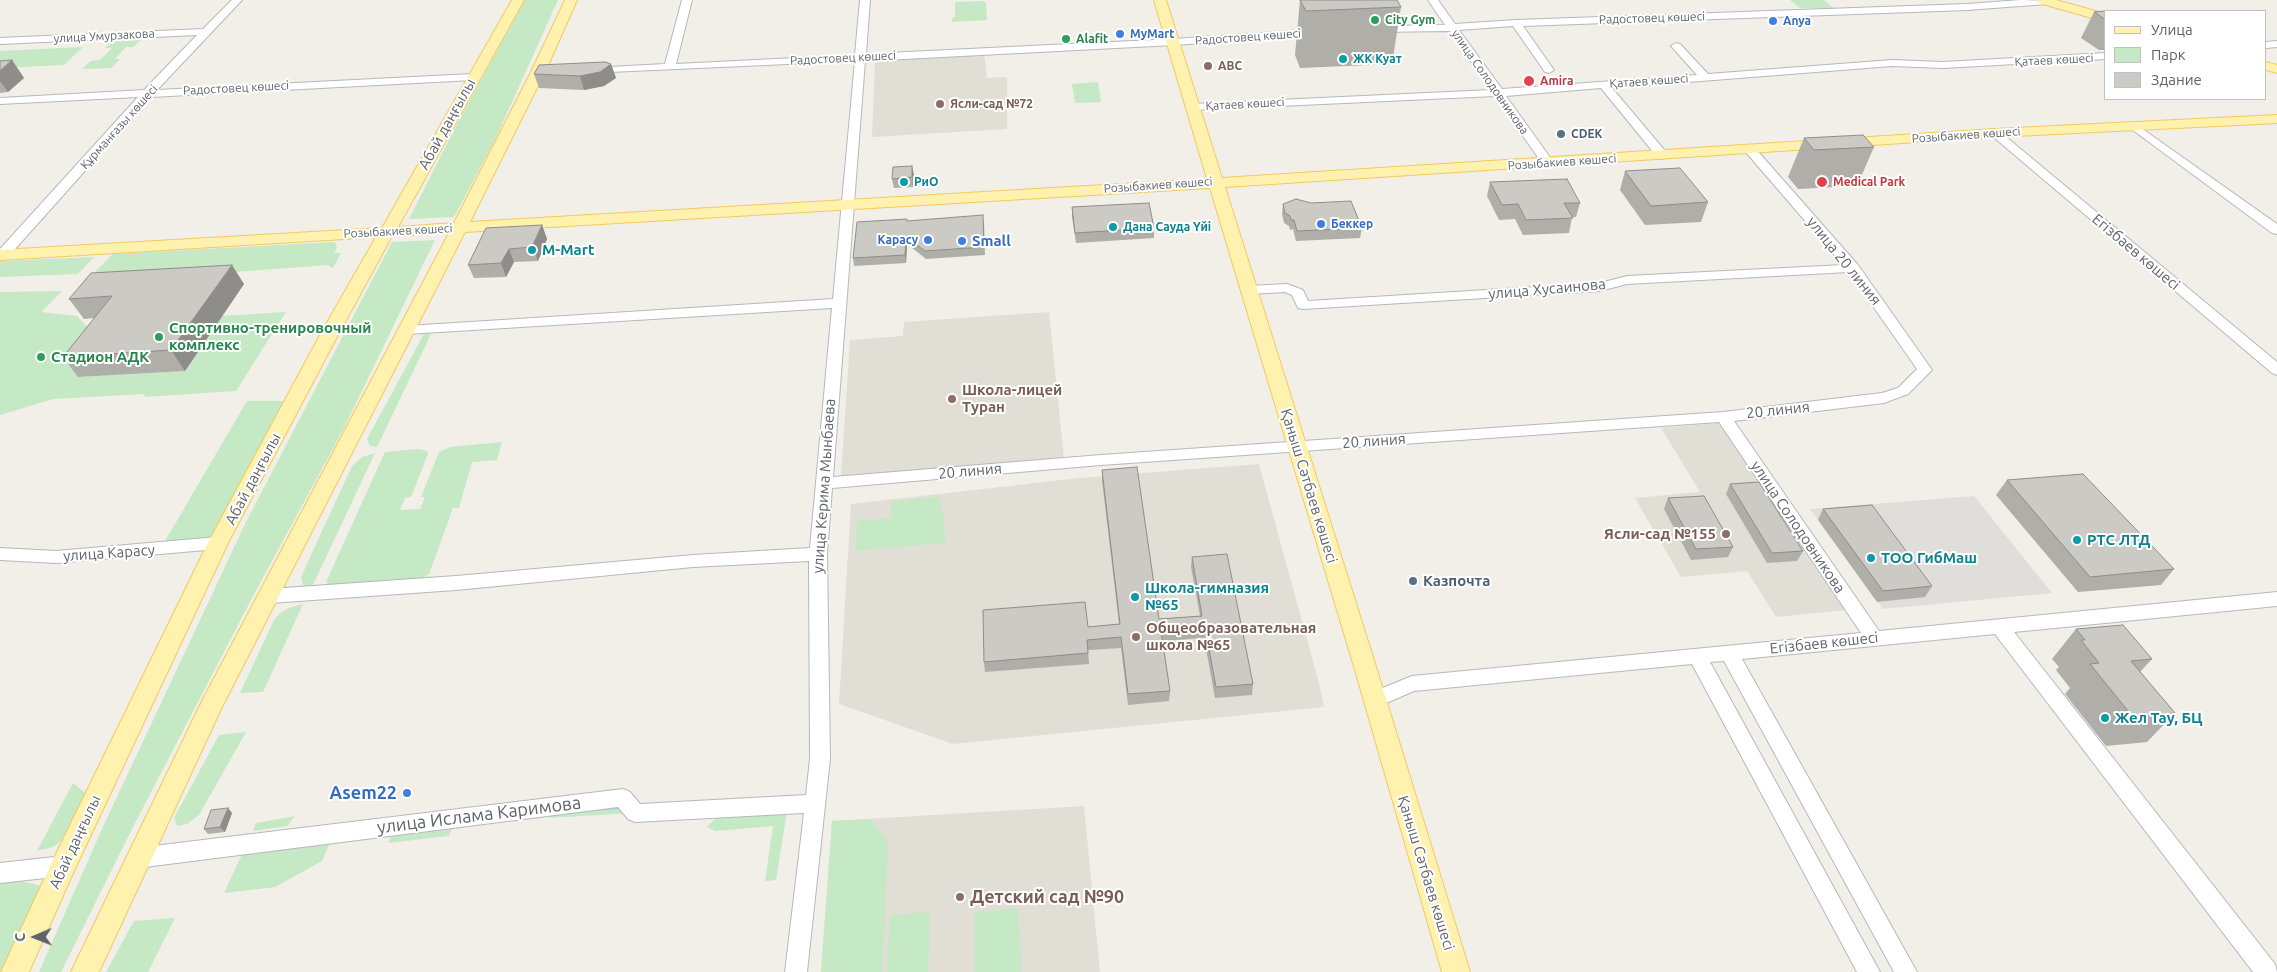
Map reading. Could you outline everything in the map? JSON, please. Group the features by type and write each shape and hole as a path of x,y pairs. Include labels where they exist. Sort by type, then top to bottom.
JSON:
{"main road":[{"name":"Абай даңғылы","path":"15,972 62,866 218,543 330,333 518,0"},
{"path":"84,972 210,708 460,228 546,70 571,0"},
{"name":"Қаныш Сәтбаев көшесі","path":"1160,0 1250,290 1456,972"},
{"path":"2045,1 2104,17"},
{"name":"Розыбакиев көшесі","path":"1,255 1548,163 1995,133 2277,119"}],"street":[{"name":"Құрманғазы көшесі","path":"1,255 150,92 238,0"},
{"path":"670,67 687,0"},
{"name":"улица Керима Мынбаева","path":"796,972 820,759 818,554 865,0"},
{"name":"улица Солодовникова","path":"1433,0 1548,163"},
{"name":"Радостовец көшесі","path":"1368,30 1958,7 2045,1"},
{"path":"1516,24 1550,70"},
{"name":"Радостовец көшесі","path":"578,72 1174,42 1330,31"},
{"name":"улица Умурзакова","path":"0,41 207,32"},
{"path":"1676,46 1705,77"},
{"name":"Қатаев көшесі","path":"1193,107 1498,93 1892,63 1943,65 2104,56"},
{"name":"Радостовец көшесі","path":"0,101 150,92 473,78"},
{"path":"1604,84 1662,155"},
{"path":"2134,126 2277,230"},
{"name":"Егізбаев көшесі","path":"1995,133 2277,370"},
{"name":"улица 20 линия","path":"1750,150 1852,268 1925,370 1919,377"},
{"name":"улица Хусаинова","path":"1250,290 1287,288 1298,293 1303,305 1600,287 1627,280 1852,268"},
{"path":"407,330 838,303"},
{"path":"2259,355 2277,354"},
{"name":"20 линия","path":"823,483 1297,446 1723,417 1884,398 1903,391 1919,377"},
{"name":"улица Солодовникова","path":"1723,417 1874,638"},
{"name":"улица Карасу","path":"0,554 56,557 218,543"},
{"path":"270,596 456,583 693,561 818,554"},
{"name":"Егізбаев көшесі","path":"1374,700 1412,684 2277,599"},
{"path":"1999,626 2266,972"},
{"path":"1729,654 1906,972"},
{"path":"1698,656 1869,972"},
{"name":"улица Ислама Каримова","path":"138,858 623,798 635,813 815,803"},
{"path":"0,873 62,866"}],"shaded area":[{"name":"Ясли-сад №72","path":"984,55 987,78 1007,77 1007,129 872,137 875,60"},
{"name":"Школа-лицей Туран","path":"1049,312 1064,458 841,476 850,340 903,336 904,322"},
{"name":"Ясли-сад №155","path":"1720,423 1847,610 1776,617 1747,571 1681,577 1635,498 1700,492 1661,428"},
{"name":"Общеобразовательная школа №65","path":"1259,464 1324,707 953,744 839,704 851,504 1079,478"},
{"path":"1974,496 2052,593 1883,609 1810,509"},
{"name":"Детский сад №90","path":"1084,806 1100,972 821,972 832,821"}],"green space":[{"path":"525,0 558,0 494,142 454,217 409,219 458,122"},
{"path":"1790,0 1824,0 1833,8 1800,8"},
{"path":"983,1 986,3 987,20 952,22 952,18 955,17 955,2"},
{"path":"142,39 133,47 126,47 115,59 120,59 111,68 82,69 91,61 100,60 112,48 105,48 113,40"},
{"path":"83,47 64,65 0,68 0,51"},
{"path":"1098,82 1101,102 1075,103 1072,84"},
{"path":"435,240 343,430 252,598 134,825 61,972 39,972 102,829 246,522 392,242"},
{"path":"335,242 337,248 334,253 341,253 333,268 328,265 142,279 89,278 113,254"},
{"path":"94,257 78,274 0,277 0,261"},
{"path":"62,291 41,312 77,316 90,329 79,377 185,371 222,316 286,312 236,391 145,397 144,394 53,399 0,415 0,292"},
{"path":"425,332 432,332 377,447 370,446 367,439"},
{"path":"247,401 288,401 218,536 204,541 165,541"},
{"path":"502,442 497,460 472,462 459,508 453,508 429,574 423,578 329,585 326,582 385,452 418,449 427,451 428,454 411,497 405,498 400,510 420,509 425,497 421,497 439,452 450,447"},
{"path":"375,453 312,587 303,585 301,577 352,466 362,457"},
{"path":"940,497 941,513 944,513 945,543 856,551 857,521 891,518 891,501"},
{"path":"303,604 263,692 240,693 274,620 280,613 289,608"},
{"path":"246,732 199,815 187,824 177,826 174,818 219,735"},
{"path":"73,783 85,793 63,839 53,847 37,851"},
{"path":"620,804 631,813 550,818 552,810"},
{"path":"787,811 776,880 765,881 773,826 715,831 707,827 718,816"},
{"path":"295,816 287,826 253,831 256,823"},
{"path":"871,819 888,843 882,972 821,972 832,821"},
{"path":"452,829 449,836 388,843 391,836"},
{"path":"330,843 322,861 275,887 224,893 243,852"},
{"path":"20,881 42,886 0,972 0,884"},
{"path":"1018,908 1021,972 975,972 975,912"},
{"path":"930,912 928,972 887,972 890,915"},
{"path":"175,918 148,972 106,972 134,921"}],"building":[{"path":"1300,0 1397,0 1401,7 1306,11"},
{"path":"2104,11 2104,19 2094,12"},
{"path":"12,60 0,71 0,61"},
{"path":"605,62 611,64 600,72 580,76 534,74 539,65"},
{"path":"1863,135 1874,147 1814,150 1804,138"},
{"path":"912,166 912,177 892,179 893,167"},
{"path":"1680,168 1708,202 1651,206 1625,171"},
{"path":"1567,179 1580,203 1564,203 1573,218 1526,220 1518,204 1502,205 1490,182"},
{"path":"1296,199 1311,203 1351,201 1362,228 1297,231 1294,220 1291,220 1290,216 1285,213 1283,204"},
{"path":"1149,203 1154,228 1075,233 1072,207"},
{"path":"983,215 984,247 925,251 906,237 905,255 853,258 857,222 907,219 907,221"},
{"path":"542,225 532,247 509,249 501,263 468,265 486,228"},
{"path":"232,265 171,350 63,357 112,296 69,299 91,273"},
{"name":"Школа-гимназия №65","path":"1137,467 1159,619 1202,616 1192,557 1227,554 1253,684 1216,687 1205,628 1161,631 1170,691 1128,694 1121,637 1087,640 1088,653 984,662 983,610 1085,602 1088,627 1120,624 1102,470"},
{"name":"РТС ЛТД","path":"2083,474 2174,569 2090,577 2007,480"},
{"path":"1759,482 1803,551 1772,553 1730,484"},
{"path":"1704,496 1733,547 1696,549 1668,498"},
{"name":"ТОО ГибМаш","path":"1872,505 1932,586 1883,591 1823,509"},
{"path":"2123,625 2152,659 2131,661 2175,713 2133,717 2090,664 2099,663 2081,640 2085,640 2076,629"},
{"path":"228,808 220,827 204,829 211,810"}],"waterway":[{"path":"606,808 617,807"}],"place":[{"name":"City Gym","path":"1375,20"},
{"name":"Anya","path":"1773,21"},
{"name":"MyMart","path":"1120,34"},
{"name":"Alafit","path":"1066,39"},
{"name":"ЖК Куат","path":"1343,59"},
{"name":"ABC","path":"1208,66"},
{"name":"Amira","path":"1529,81"},
{"name":"Ясли-сад №72","path":"940,104"},
{"name":"CDEK","path":"1561,134"},
{"name":"РиО","path":"904,182"},
{"name":"Medical Park","path":"1822,182"},
{"name":"Беккер","path":"1321,224"},
{"name":"Дана Сауда Үйі","path":"1113,227"},
{"name":"Карасу","path":"928,240"},
{"name":"Small","path":"962,241"},
{"name":"M-Mart","path":"532,250"},
{"name":"Спортивно-тренировочный комплекс","path":"159,337"},
{"name":"Стадион АДК","path":"41,357"},
{"name":"Школа-лицей Туран","path":"952,399"},
{"name":"Ясли-сад №155","path":"1726,534"},
{"name":"РТС ЛТД","path":"2077,540"},
{"name":"ТОО ГибМаш","path":"1871,558"},
{"name":"Казпочта","path":"1413,581"},
{"name":"Школа-гимназия №65","path":"1135,597"},
{"name":"Общеобразовательная школа №65","path":"1136,637"},
{"name":"Жел Тау, БЦ","path":"2105,718"},
{"name":"Asem22","path":"407,793"},
{"name":"Детский сад №90","path":"960,897"}]}
